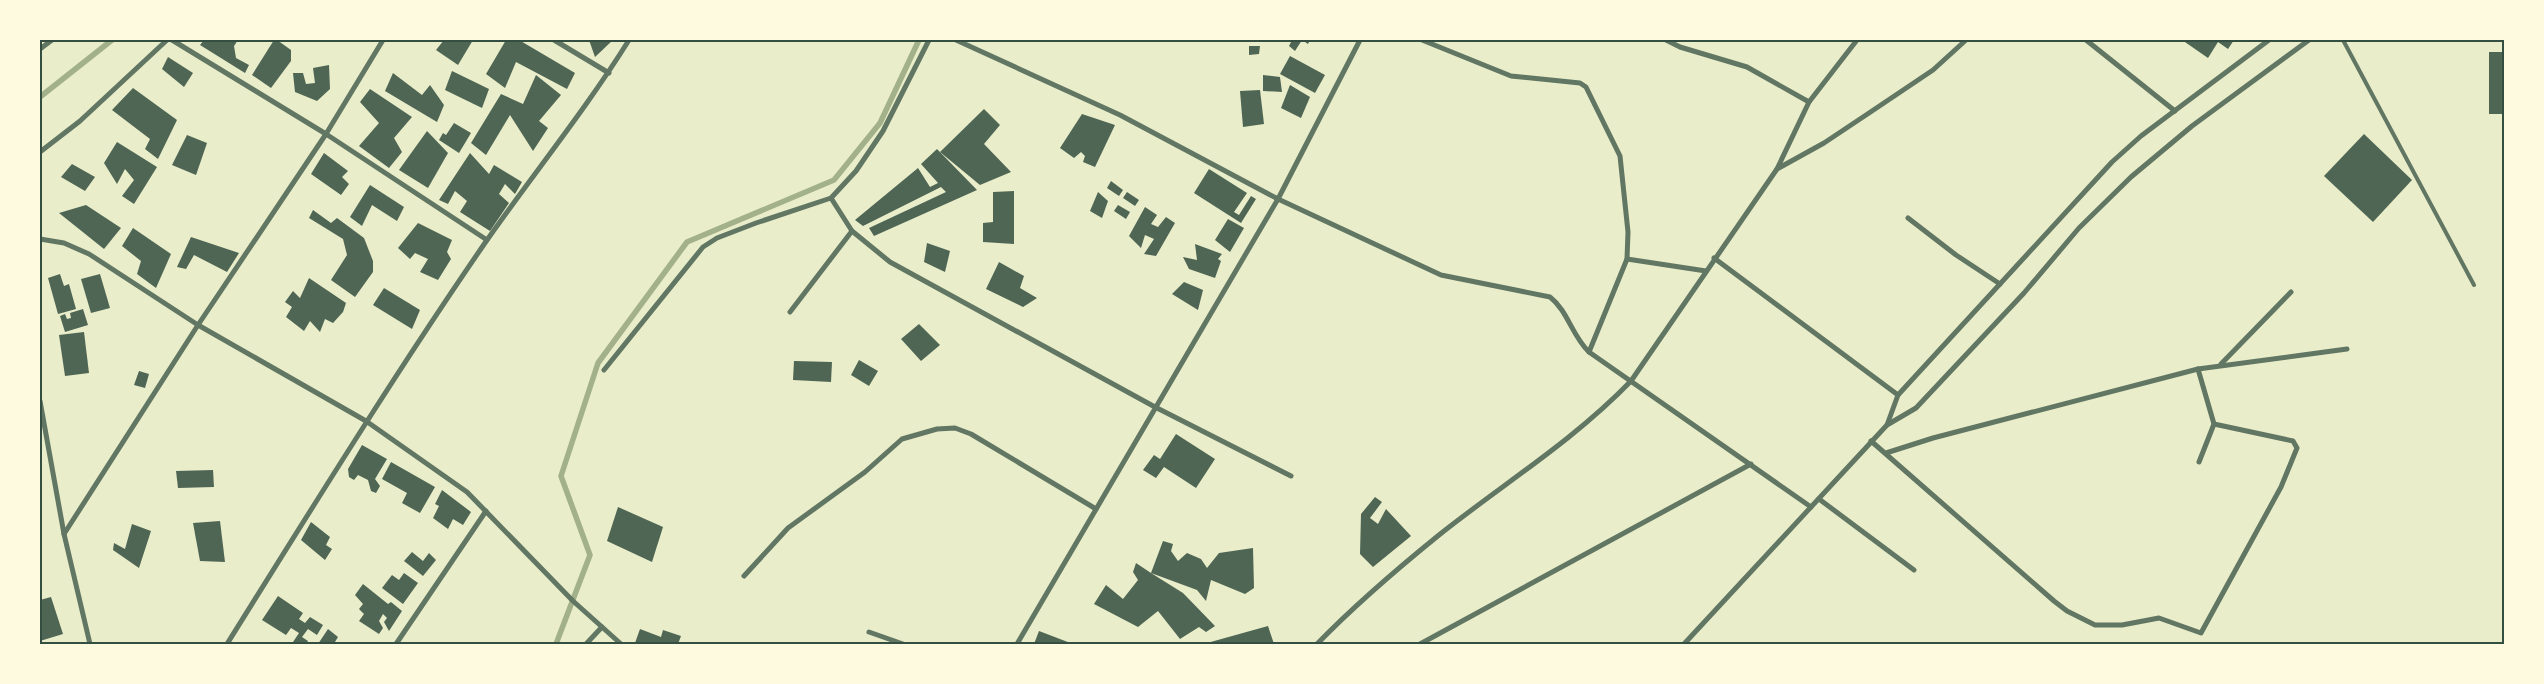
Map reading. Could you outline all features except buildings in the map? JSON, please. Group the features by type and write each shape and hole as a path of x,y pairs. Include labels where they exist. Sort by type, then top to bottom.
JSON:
{"street":[{"path":"40,49 52,40"},
{"path":"40,152 80,121 167,40"},
{"path":"172,40 326,134 488,240"},
{"path":"64,534 198,324 326,134 383,40"},
{"path":"554,40 609,73"},
{"path":"228,644 366,421 488,240 609,73 629,40"},
{"path":"604,370 703,247 716,238 831,198 856,171 882,131 930,40"},
{"path":"956,40 1120,115 1278,198 1441,275 1550,297 1560,304 1579,342 1589,352 1751,464 1811,508"},
{"path":"1017,644 1278,198 1360,40"},
{"path":"1422,40 1511,76 1580,83 1586,87 1620,156 1628,232 1627,259 1589,352"},
{"path":"1666,40 1747,67 1809,102"},
{"path":"1317,644 1337,624 1439,535 1562,444 1601,412 1631,381 1777,169 1809,102 1857,40"},
{"path":"1777,169 1824,143 1933,70 1966,40"},
{"path":"2086,40 2174,111"},
{"path":"1887,425 1898,395 2112,162 2141,136 2269,40"},
{"path":"1684,644 1871,441 1887,425 1916,408 2024,293 2079,228 2131,177 2192,126 2309,40"},
{"path":"831,198 852,231 890,262 1155,407 1291,476"},
{"path":"1908,218 1956,255 2000,284"},
{"path":"790,312 852,231"},
{"path":"40,239 64,243 89,254 198,324 366,421 467,492 573,601 621,644"},
{"path":"1714,258 1898,395"},
{"path":"1627,259 1706,271"},
{"path":"2221,364 2291,292"},
{"path":"1886,453 1933,438 2198,369 2221,364 2347,349"},
{"path":"2198,369 2214,424 2199,462"},
{"path":"40,400 64,534 90,644"},
{"path":"1871,441 2054,601 2074,615 2094,625 2122,626 2159,618 2201,633 2281,487 2297,448 2293,442 2214,424"},
{"path":"744,576 788,528 865,472 888,450 902,440 937,429 955,428 971,434 1096,509"},
{"path":"1420,644 1751,464"},
{"path":"1819,499 1914,570"},
{"path":"396,644 486,511"},
{"path":"586,644 602,627"},
{"path":"869,632 903,644"}],"lane":[{"path":"2343,40 2474,285"}],"waterway":[{"path":"40,97 112,40"},
{"path":"556,644 590,555 561,476 598,363 687,242 834,180 880,123 919,40"}]}
